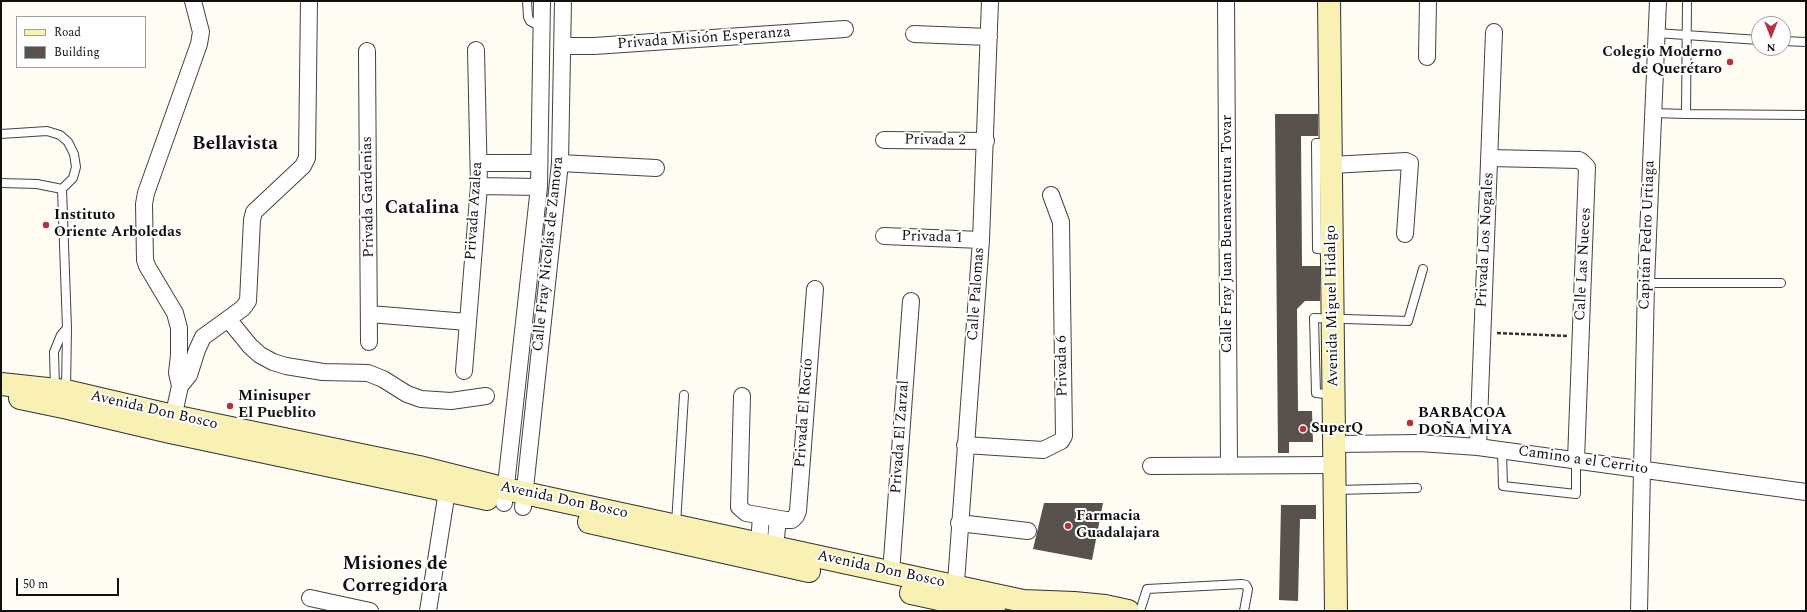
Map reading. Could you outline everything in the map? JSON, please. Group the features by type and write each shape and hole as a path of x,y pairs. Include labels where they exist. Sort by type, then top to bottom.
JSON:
{"street":[{"path":"180,386 177,373 179,346 178,321 172,306 150,272 145,260 144,204 146,193 199,44 201,32 193,1"},
{"path":"171,424 180,386 189,375 203,337 243,308 248,301 252,220 254,212 303,166 307,158 309,1"},
{"name":"Calle Fray Nicolás de Zamora","path":"514,498 538,186 542,1"},
{"name":"Calle Fray Nicolás de Zamora","path":"514,498 560,163 563,1"},
{"name":"Calle Palomas","path":"954,600 981,240 986,141 990,1"},
{"name":"Calle Fray Juan Buenaventura Tovar","path":"1226,1 1230,466"},
{"name":"Avenida Miguel Hidalgo","path":"1329,1 1335,395 1336,611"},
{"path":"1427,57 1428,1"},
{"name":"Capitán Pedro Urtiaga","path":"1639,611 1646,284 1658,1"},
{"name":"Privada Misión Esperanza","path":"563,46 594,46 846,29"},
{"name":"Privada Los Nogales","path":"1478,447 1481,333 1490,158 1494,32"},
{"path":"914,34 989,37"},
{"name":"Privada Azalea","path":"464,371 479,186 476,50"},
{"name":"Privada Gardenias","path":"367,51 369,342"},
{"path":"540,135 561,134"},
{"name":"Privada 2","path":"884,140 986,141"},
{"name":"Calle Las Nueces","path":"1490,158 1579,160 1587,167 1576,460"},
{"path":"1331,165 1406,161 1410,163 1405,234"},
{"path":"479,163 539,163"},
{"path":"560,163 656,168"},
{"path":"479,186 538,186"},
{"name":"Privada 6","path":"966,445 1043,450 1061,441 1064,436 1061,222 1051,195"},
{"name":"Privada 1","path":"884,236 981,240"},
{"name":"Privada El Rocío","path":"742,396 738,502 742,511 778,519 792,520 798,511 815,289"},
{"name":"Privada El Zarzal","path":"891,573 911,301"},
{"path":"370,314 467,322"},
{"path":"228,319 250,346 260,355 273,362 286,366 323,372 368,373 383,379 408,394 421,399 451,401 486,396"},
{"name":"Avenida Don Bosco","path":"1,384 60,390 171,424 447,491 514,498 676,525 891,573 954,600 1082,604 1128,611"},
{"name":"Avenida Don Bosco","path":"1,396 33,400 418,467 514,498 954,600 994,611"},
{"name":"Camino a el Cerrito","path":"1151,466 1230,466 1335,454 1419,442 1502,450 1806,492"},
{"path":"428,611 447,491"},
{"path":"762,516 767,546"},
{"path":"767,546 778,519"},
{"path":"959,522 1028,531"},
{"path":"310,598 370,611"}],"lane":[{"path":"527,1 528,17 530,21 541,27"},
{"path":"1686,114 1687,1"},
{"path":"1656,34 1751,39"},
{"path":"1791,41 1806,42"},
{"path":"1653,113 1806,115"},
{"path":"1,134 47,131 60,135 68,142 74,154 76,167 73,178 62,189 67,328 60,390"},
{"path":"1331,143 1316,144 1317,249 1333,250"},
{"path":"1,183 37,184 62,189"},
{"path":"1334,319 1408,321 1423,269"},
{"path":"1646,284 1781,283"},
{"path":"60,390 54,352 57,343 67,328"},
{"path":"676,525 684,395"},
{"path":"1502,450 1503,486 1576,494 1576,460"},
{"path":"1336,490 1417,488"},
{"path":"1140,611 1147,589 1242,584 1246,585 1248,589 1244,611"}],"path":[{"path":"1481,333 1580,336"}],"building":[{"path":"1275,114 1318,114 1318,136 1301,136 1302,266 1320,266 1320,301 1305,301 1297,309 1298,411 1312,411 1313,442 1289,442 1289,453 1278,453"},
{"name":"Farmacia Guadalajara","path":"1044,503 1103,503 1092,560 1033,549"},
{"path":"1281,505 1316,505 1316,519 1300,519 1298,601 1279,600"}],"place":[{"name":"Colegio Moderno de Querétaro","path":"1730,62"},
{"name":"Instituto Oriente Arboledas","path":"46,225"},
{"name":"Minisuper El Pueblito","path":"230,406"},
{"name":"BARBACOA DOÑA MIYA","path":"1410,423"},
{"name":"SuperQ","path":"1303,429"},
{"name":"Farmacia Guadalajara","path":"1068,526"}],"district":[{"name":"Bellavista","path":"235,145"},
{"name":"Catalina","path":"422,209"},
{"name":"Misiones de Corregidora","path":"395,576"}]}
